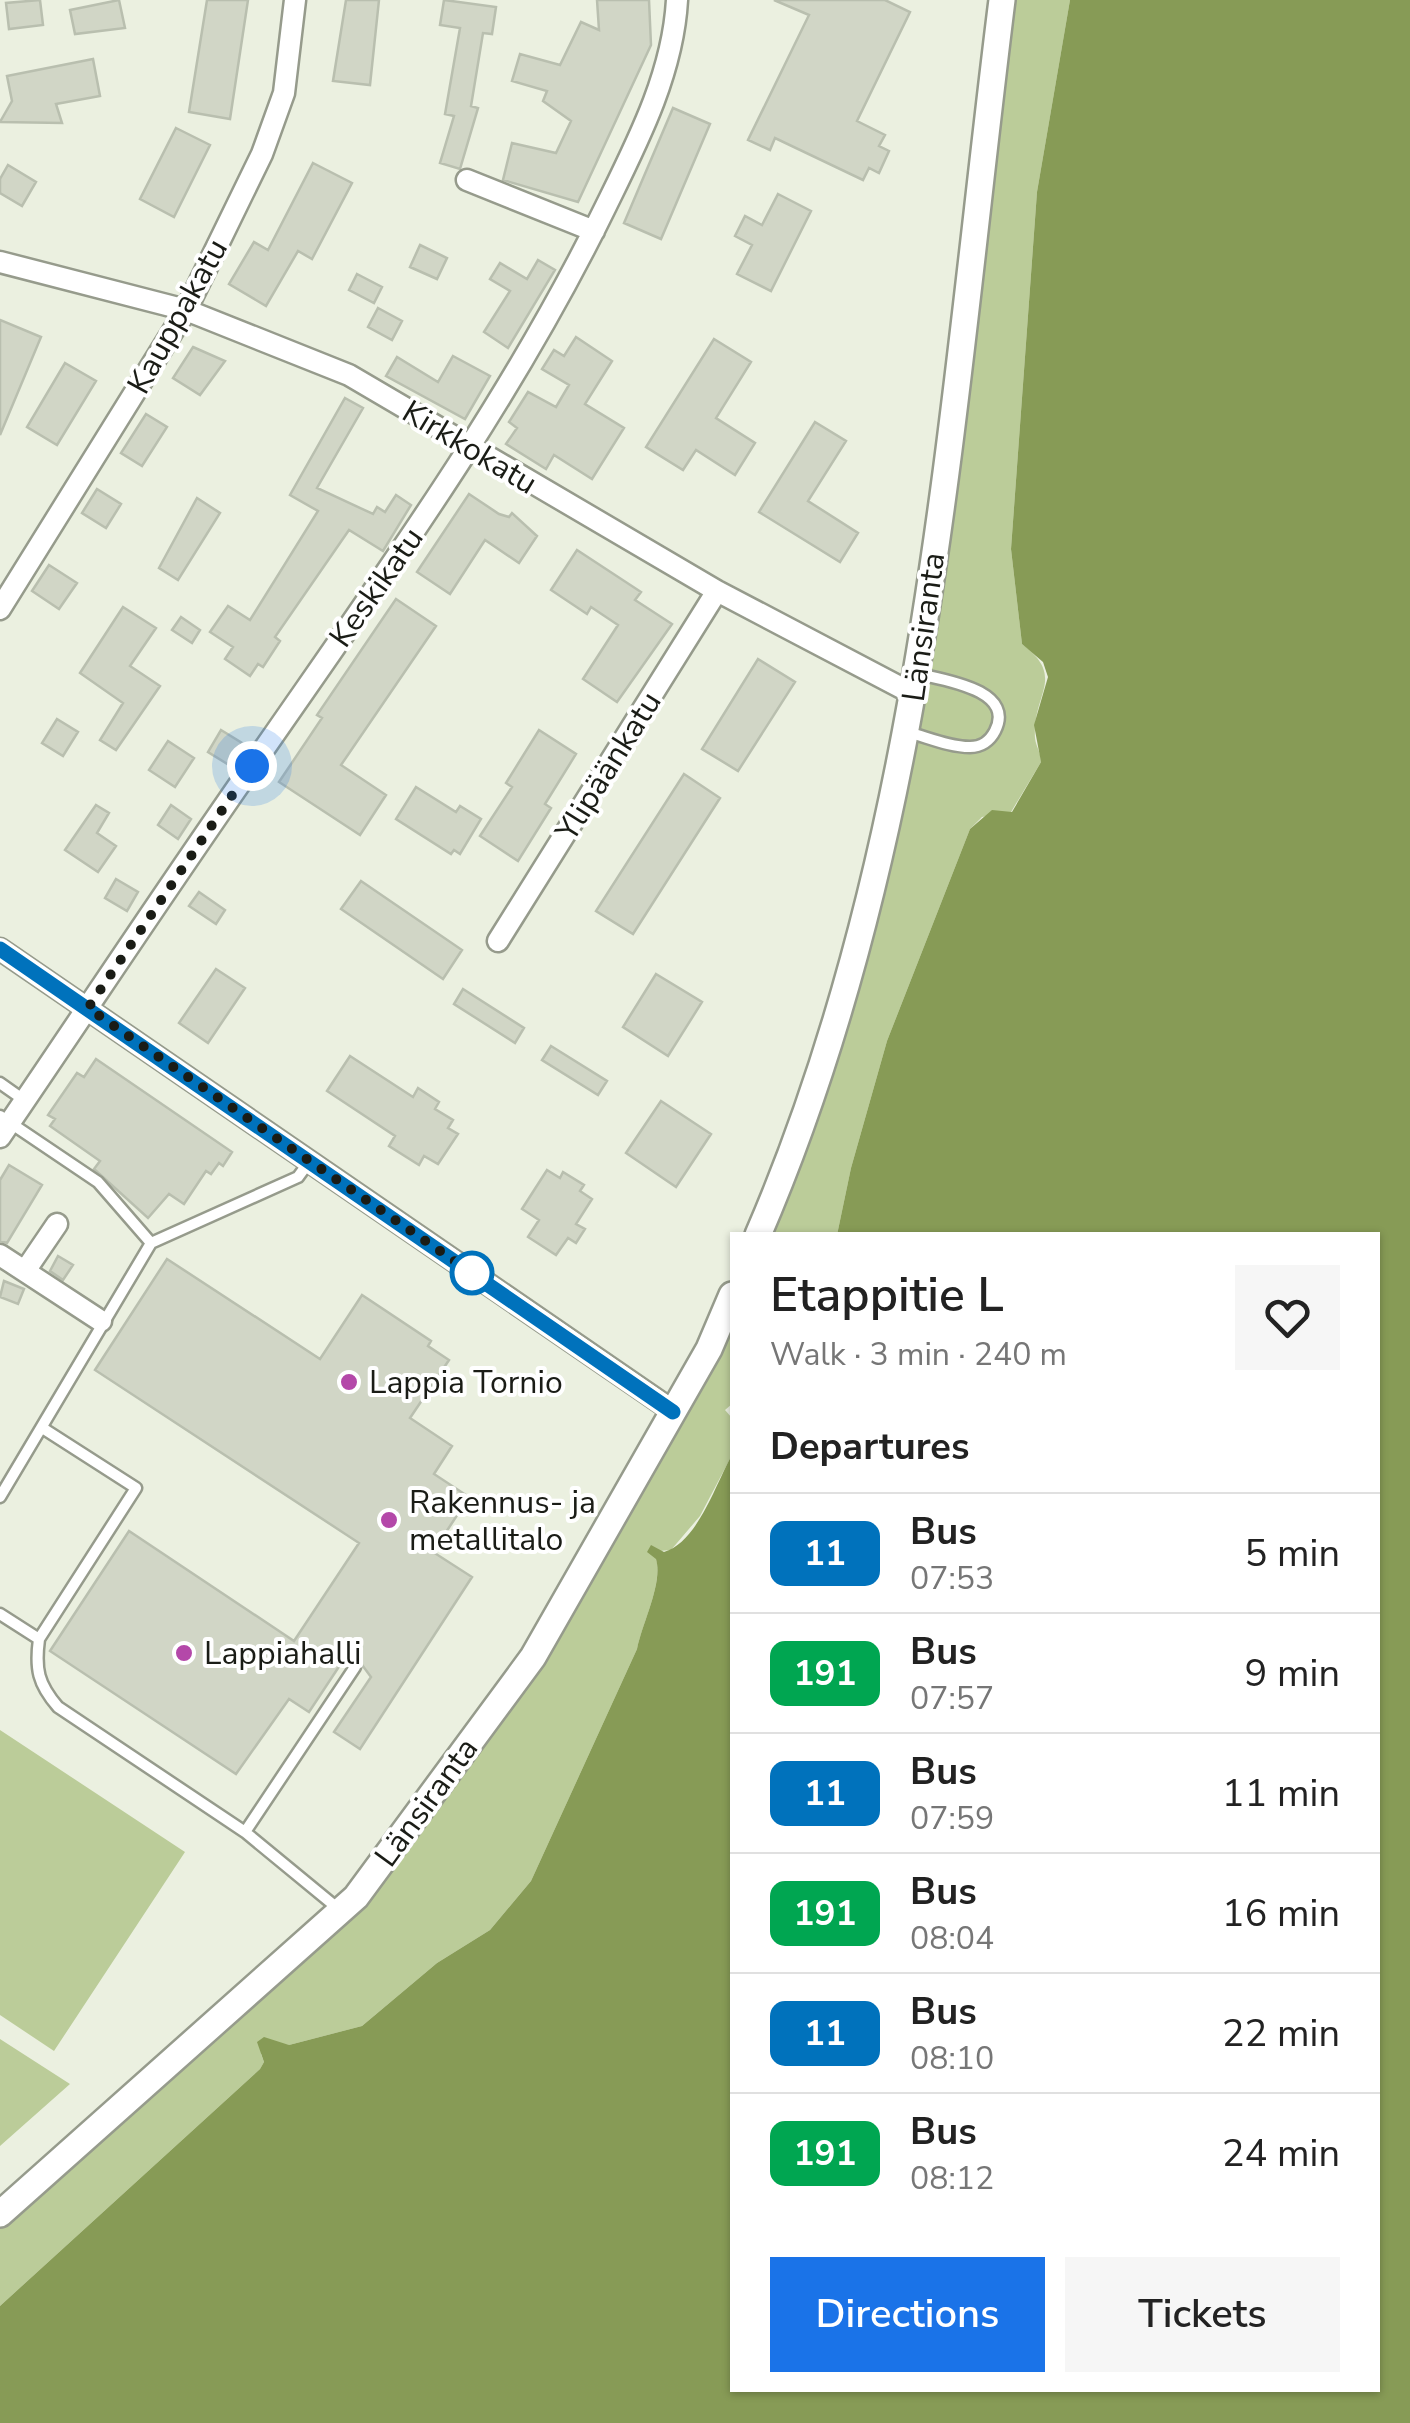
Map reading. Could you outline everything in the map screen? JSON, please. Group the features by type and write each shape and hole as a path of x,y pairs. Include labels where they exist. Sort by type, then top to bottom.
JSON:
{"street":[{"name":"Kauppakatu","path":"0,609 186,310 262,154 284,93 295,0"},
{"name":"Keskikatu","path":"3,1125 24,1101 471,446 594,232 659,89 678,0"},
{"name":"Länsiranta","path":"759,1232 831,1037 875,886 907,732 1002,0"},
{"path":"467,180 594,232"},
{"name":"Kirkkokatu","path":"0,262 186,310 348,375 717,590 916,684"},
{"name":"Ylipäänkatu","path":"498,941 717,590"},
{"path":"0,949 673,1412"},
{"path":"25,1271 57,1224"},
{"path":"0,1254 101,1321"},
{"name":"Länsiranta","path":"0,2214 342,1912 532,1657 709,1349 730,1300"}],"lane":[{"path":"907,732 972,747 983,745 998,725 999,712 992,699 970,687 916,684"},
{"path":"0,1084 24,1101"},
{"path":"3,1125 98,1182 151,1243"},
{"path":"0,1497 44,1429 101,1321 151,1243 298,1177 309,1161"},
{"path":"44,1429 136,1488 39,1639 36,1666 41,1687 58,1707 245,1832 342,1912"},
{"path":"0,1614 39,1639"},
{"path":"245,1832 356,1667"}],"shaded area":[{"path":"1008,0 1070,0 1037,192 1011,549 1022,644 1043,667 1045,677 1035,722 1041,762 1011,812 982,817 970,829 887,1041 851,1168 838,1232 767,1232 880,891"},
{"path":"1070,0 1410,0 1410,2423 0,2423 0,2306 260,2069 264,2062 257,2042 264,2037 289,2045 362,2026 437,1963 490,1930 531,1881 637,1649 657,1579 656,1559 647,1552 651,1545 664,1552 687,1537 730,1459 730,2392 1380,2392 1380,1232 838,1232 851,1168 887,1041 970,829 992,810 1012,812 1041,762 1034,725 1048,677 1043,662 1022,644 1011,549 1037,192"},
{"path":"730,1315 730,1406 725,1410 730,1416 730,1459 700,1516 671,1550 648,1552 656,1558 657,1579 637,1649 531,1881 490,1930 437,1963 362,2026 289,2045 276,2044 261,2054 264,2062 260,2069 0,2306 0,2222 360,1902 443,1793"},
{"path":"0,1730 185,1852 54,2051 0,2015"},
{"path":"0,2039 70,2084 0,2146"}],"building":[{"path":"40,0 43,25 9,29 6,3"},
{"path":"119,0 125,28 75,34 70,10"},
{"path":"207,0 248,0 230,119 189,112"},
{"path":"346,0 379,0 370,85 333,81"},
{"path":"444,0 496,7 492,34 483,33 471,106 478,108 460,169 440,163 454,116 445,114 460,28 440,25"},
{"path":"597,0 649,0 651,45 578,202 503,180 512,143 556,153 571,121 543,101 547,91 512,81 520,54 560,65 581,22 599,30"},
{"path":"774,0 885,0 910,12 857,121 885,135 879,146 889,151 879,173 869,168 863,180 775,138 770,150 748,140 809,15"},
{"path":"93,59 100,96 56,104 62,123 0,122 12,101 7,76"},
{"path":"673,108 710,124 661,239 624,223"},
{"path":"176,128 210,145 174,217 140,199"},
{"path":"313,163 352,183 312,259 298,251 266,306 229,284 254,242 268,250"},
{"path":"8,165 36,182 22,206 0,193 0,179"},
{"path":"778,194 811,211 771,291 737,274 752,245 735,236 745,216 762,225"},
{"path":"420,245 447,258 437,279 410,267"},
{"path":"538,260 555,270 508,348 484,332 510,291 490,279 500,263 527,279"},
{"path":"357,274 382,287 374,303 349,290"},
{"path":"378,308 402,321 392,340 368,327"},
{"path":"0,320 41,337 0,435"},
{"path":"576,337 612,361 585,404 624,428 592,479 554,455 546,469 506,444 517,428 509,422 528,392 556,407 569,385 542,369 554,350 564,356"},
{"path":"714,339 751,362 716,418 755,443 735,475 696,450 683,470 646,447"},
{"path":"193,347 225,361 200,395 173,378"},
{"path":"453,356 490,376 465,419 386,376 397,357 438,382"},
{"path":"65,363 96,381 57,445 27,427"},
{"path":"345,398 363,408 317,488 373,514 377,507 385,512 396,495 411,505 383,551 349,530 275,637 280,641 263,667 258,664 250,676 225,659 233,647 210,632 228,606 250,620 318,511 290,495"},
{"path":"146,414 167,427 142,466 121,453"},
{"path":"815,422 846,441 808,501 858,533 840,562 759,512"},
{"path":"97,489 121,504 106,528 82,513"},
{"path":"469,494 499,514 509,517 512,513 537,536 519,563 485,540 450,594 417,572"},
{"path":"197,498 220,513 178,580 159,568"},
{"path":"577,550 641,592 635,600 672,624 617,702 583,679 618,625 591,607 587,614 551,590"},
{"path":"49,565 77,583 59,609 32,591"},
{"path":"396,599 436,626 341,765 386,795 360,835 279,782 322,718 317,715"},
{"path":"123,607 156,628 130,666 160,686 116,750 100,740 123,703 80,673"},
{"path":"181,617 200,630 192,643 172,630"},
{"path":"758,659 795,682 738,771 702,749"},
{"path":"57,719 78,732 63,756 42,743"},
{"path":"221,730 242,743 229,765 208,752"},
{"path":"539,730 576,754 545,804 551,808 518,861 480,836 512,787 506,783"},
{"path":"168,741 194,758 175,787 149,770"},
{"path":"684,774 720,798 633,934 596,911"},
{"path":"416,787 456,812 460,806 481,819 460,854 454,850 451,854 396,819"},
{"path":"96,805 109,813 97,833 116,846 98,872 65,850"},
{"path":"171,805 191,819 178,839 158,825"},
{"path":"116,879 138,892 127,911 105,898"},
{"path":"361,881 462,950 443,979 341,909"},
{"path":"199,892 225,910 216,924 189,906"},
{"path":"216,969 245,988 208,1043 179,1023"},
{"path":"656,974 702,1002 668,1056 623,1027"},
{"path":"463,989 524,1028 515,1043 454,1004"},
{"path":"551,1046 607,1081 598,1095 542,1060"},
{"path":"350,1056 413,1097 418,1088 439,1102 435,1109 453,1120 448,1128 458,1134 438,1164 424,1156 419,1165 389,1146 395,1136 327,1091"},
{"path":"96,1059 232,1152 223,1166 219,1163 211,1174 206,1171 184,1204 169,1194 148,1218 94,1169 100,1161 50,1126 55,1119 48,1115 77,1073 84,1077"},
{"path":"661,1101 711,1134 676,1187 626,1153"},
{"path":"9,1165 42,1185 7,1243 0,1241 0,1180"},
{"path":"547,1170 560,1178 563,1172 584,1185 580,1191 592,1199 576,1224 585,1229 576,1243 568,1238 556,1255 528,1237 539,1220 522,1209"},
{"path":"58,1256 73,1265 63,1280 50,1271"},
{"name":"Rakennus- ja metallitalo","path":"167,1259 320,1359 362,1295 431,1341 428,1346 449,1360 410,1418 452,1446 434,1474 469,1497 433,1552 472,1577 360,1749 334,1732 371,1677 357,1658 344,1659 309,1712 289,1699 236,1774 50,1651 129,1531 294,1641 359,1543 95,1370"},
{"path":"4,1281 24,1289 18,1304 0,1297"}],"bus line":[{"name":"11","path":"0,949 673,1412"}],"place":[{"name":"Lappia Tornio","path":"349,1382"},
{"name":"Rakennus- ja metallitalo","path":"389,1520"},
{"name":"Lappiahalli","path":"184,1653"}],"route":[{"path":"252,766 88,1008 472,1273"}]}
